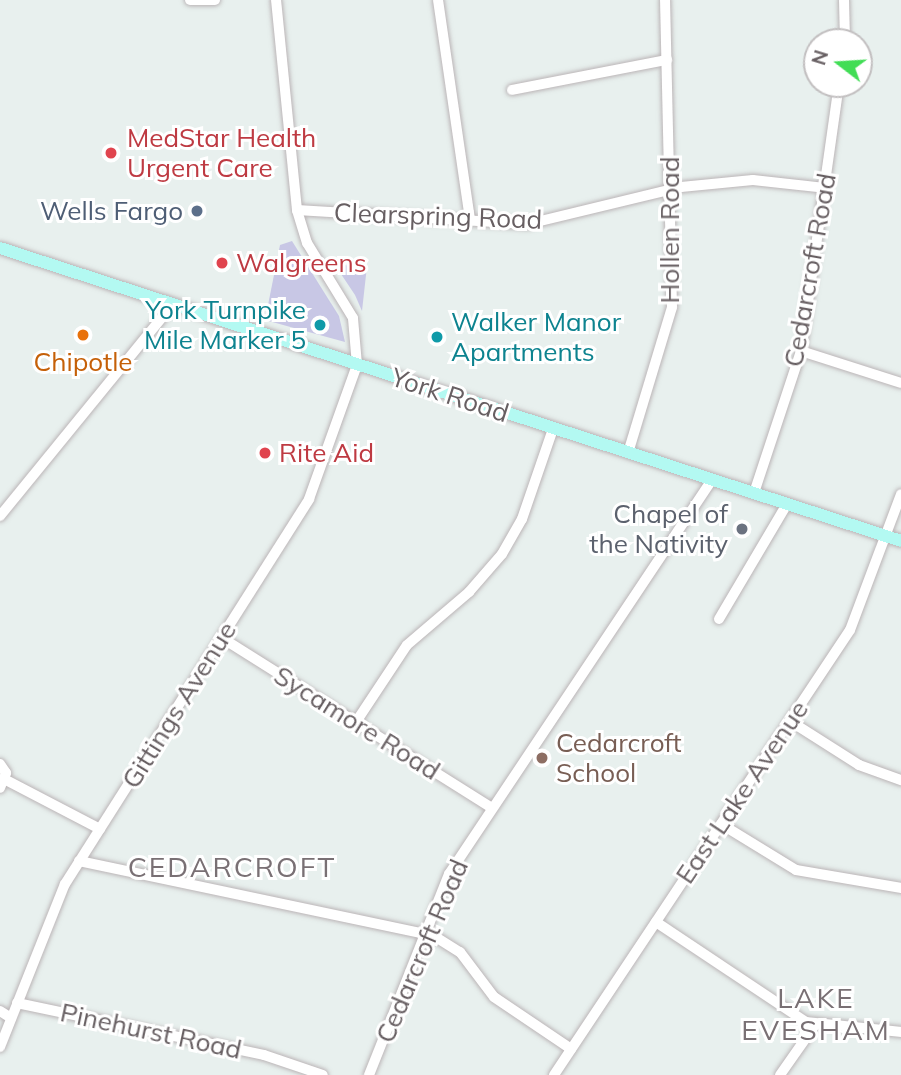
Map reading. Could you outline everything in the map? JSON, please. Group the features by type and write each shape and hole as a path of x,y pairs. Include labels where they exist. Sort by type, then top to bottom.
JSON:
{"main road":[{"name":"York Road","path":"0,248 901,541"}],"street":[{"path":"190,0 215,0"},
{"path":"276,0 297,210 307,243 353,318 357,365"},
{"path":"438,0 470,220"},
{"name":"Hollen Road","path":"628,453 671,318 666,0"},
{"path":"844,0 845,28"},
{"path":"512,90 667,60"},
{"name":"Cedarcroft Road","path":"754,494 801,351 837,98"},
{"name":"Clearspring Road","path":"297,210 548,222 671,189 753,180 825,188"},
{"path":"0,516 172,305"},
{"path":"801,351 901,383"},
{"name":"Gittings Avenue","path":"0,1046 62,891 320,479 357,365"},
{"path":"356,722 407,645 469,592 502,554 526,510 553,429"},
{"name":"Cedarcroft Road","path":"369,1075 449,874 712,480"},
{"name":"East Lake Avenue","path":"554,1075 854,624 901,494"},
{"path":"719,619 787,504"},
{"name":"Sycamore Road","path":"222,638 492,808"},
{"path":"789,721 859,765 901,780"},
{"path":"0,764 3,784 25,786 100,829"},
{"path":"721,824 796,870 901,888"},
{"path":"79,862 425,934 452,945 488,992 571,1049"},
{"path":"656,922 815,1025 901,1032"},
{"name":"Pinehurst Road","path":"17,1003 264,1055 323,1075"},
{"path":"0,1011 12,1018"},
{"path":"780,1075 815,1025"}],"shaded area":[{"path":"292,241 339,316 345,342 265,320 280,245"},
{"path":"335,265 367,266 362,311 355,295"}],"place":[{"name":"MedStar Health Urgent Care","path":"111,153"},
{"name":"Wells Fargo","path":"197,211"},
{"name":"Walgreens","path":"222,263"},
{"name":"York Turnpike Mile Marker 5","path":"320,325"},
{"name":"Chipotle","path":"83,335"},
{"name":"Walker Manor Apartments","path":"437,337"},
{"name":"Rite Aid","path":"265,453"},
{"name":"Chapel of the Nativity","path":"742,529"},
{"name":"Cedarcroft School","path":"542,758"}],"district":[{"name":"CEDARCROFT","path":"232,867"},
{"name":"LAKE EVESHAM","path":"816,1014"}]}
